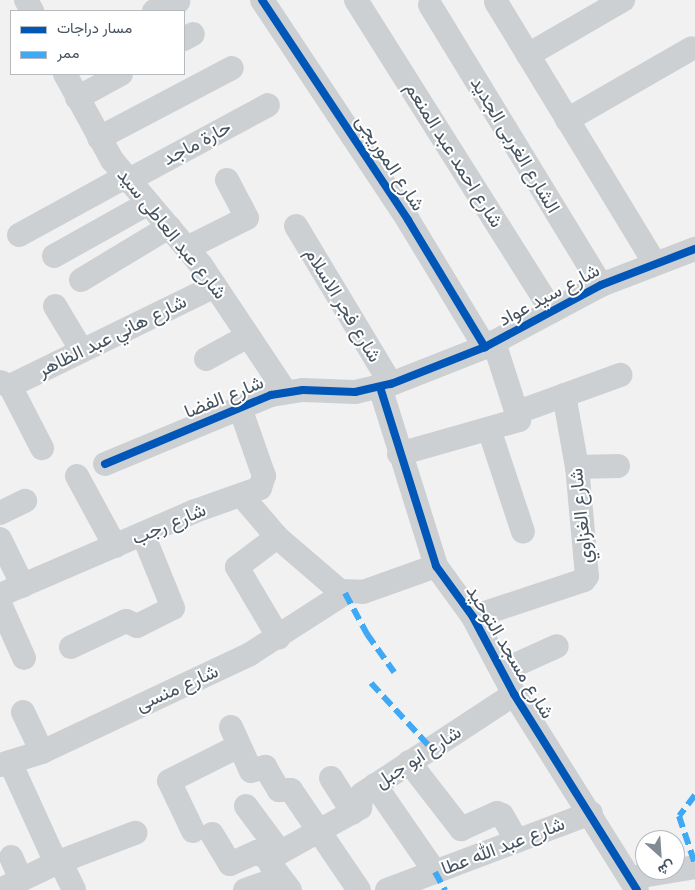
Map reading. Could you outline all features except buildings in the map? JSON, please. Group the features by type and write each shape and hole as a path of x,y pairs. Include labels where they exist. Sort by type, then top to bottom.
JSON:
{"street":[{"name":"شارع الموريجى","path":"262,0 490,344 518,412"},
{"name":"شارع احمد عبد المنعم","path":"356,0 552,311"},
{"path":"528,55 623,0"},
{"path":"157,10 178,2"},
{"path":"496,2 655,263"},
{"name":"الشارع الغربى الجديد","path":"430,5 601,285"},
{"path":"567,120 692,48"},
{"path":"99,138 232,68"},
{"name":"شارع عبد العاطى سيد","path":"66,75 99,138 126,179 187,248 215,286 285,391"},
{"path":"77,98 119,75"},
{"name":"حارة ماجد","path":"19,235 268,106"},
{"path":"187,248 246,218 226,180"},
{"path":"54,256 147,204"},
{"name":"شارع فجر الاسلام","path":"296,226 385,385"},
{"path":"81,280 168,227"},
{"name":"شارع سيد عواد","path":"385,385 490,344 601,285 695,249"},
{"name":"شارع هاني عبد الظاهر","path":"5,384 82,351 215,286"},
{"path":"55,306 82,351"},
{"path":"206,359 248,336"},
{"path":"400,454 517,422 518,412 620,375"},
{"path":"5,384 42,448"},
{"name":"شارع الفضا","path":"105,464 285,391 355,392 385,385"},
{"name":"شارع مسجد التوحيد","path":"385,385 400,454 436,566 474,617 514,694 591,813 634,884"},
{"name":"شارع الغزاوي","path":"474,617 584,580 587,576 577,468 564,395"},
{"name":"شارع رجب","path":"0,595 195,511 242,496 260,488 265,480 240,408"},
{"path":"489,429 523,532"},
{"path":"577,468 618,466"},
{"path":"78,476 116,546"},
{"path":"242,496 277,537 334,588 345,593 363,592 436,566"},
{"path":"0,513 25,501"},
{"path":"71,647 126,621 137,626 173,608 143,534"},
{"path":"277,537 237,567 280,638"},
{"path":"0,539 23,586"},
{"name":"شارع منسى","path":"5,764 42,752 171,688 220,669 280,638 345,593"},
{"path":"0,604 24,658"},
{"path":"502,671 557,646"},
{"name":"شارع ابو جبل","path":"353,813 363,805 361,795 375,784 514,694"},
{"path":"23,712 42,752"},
{"path":"280,870 257,852 230,864 202,832 169,781 235,736 252,772 267,768 279,790 291,790 359,890"},
{"path":"409,762 461,829 497,813 502,816 517,841"},
{"path":"5,764 74,890"},
{"path":"245,890 280,870 318,832 353,813 330,778"},
{"path":"375,784 435,872"},
{"path":"246,806 280,870"},
{"name":"شارع عبد الله عطا","path":"387,890 591,813"},
{"path":"0,890 58,862 135,833"},
{"path":"11,856 21,879"},
{"path":"634,884 695,867"}],"marked path":[{"path":"345,593 367,634 394,672"},
{"path":"371,683 431,748"},
{"path":"695,795 679,816 695,864"},
{"path":"435,872 445,890"}],"cycle path":[{"path":"262,0 408,220 485,347"},
{"path":"105,464 271,395 303,390 355,392 391,384 485,347 601,285 695,249"},
{"path":"380,387 436,566 473,617 514,694 637,890"}]}
